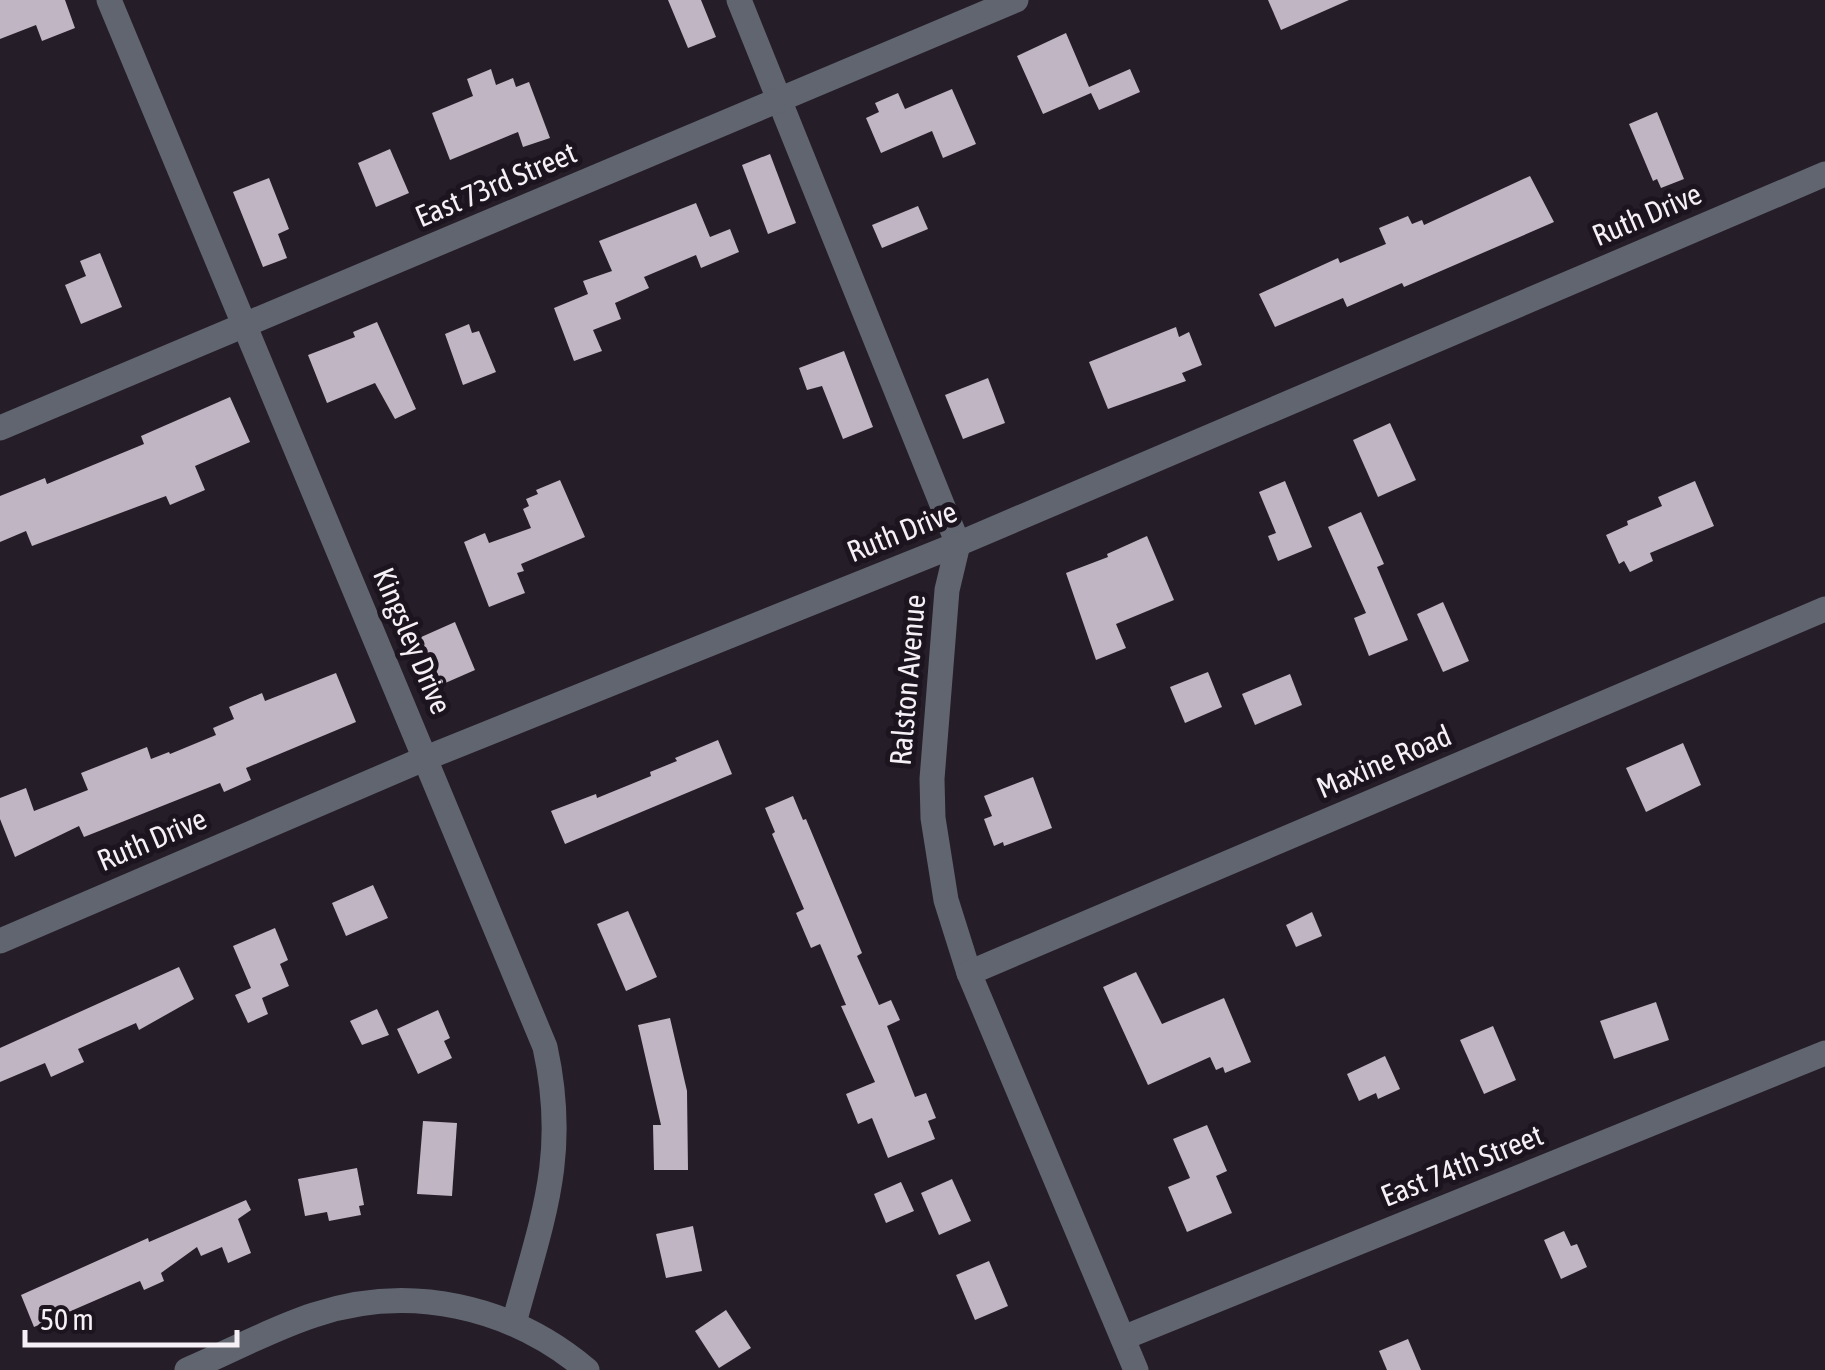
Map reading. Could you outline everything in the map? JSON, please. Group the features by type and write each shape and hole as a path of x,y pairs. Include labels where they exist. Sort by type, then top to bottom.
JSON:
{"street":[{"name":"Kingsley Drive","path":"110,0 536,1021 554,1088 556,1127 551,1182 514,1322"},
{"path":"739,0 958,544"},
{"name":"East 73rd Street","path":"0,428 1016,0"},
{"name":"Ruth Drive","path":"0,941 426,758 958,544 1825,174"},
{"name":"Ralston Avenue","path":"958,544 947,590 932,779 939,864 954,933 968,974 1136,1370"},
{"name":"Maxine Road","path":"968,974 1825,610"},
{"name":"East 74th Street","path":"1122,1338 1825,1054"},
{"path":"187,1370 314,1315 367,1302 407,1300 461,1305 514,1322 548,1340 587,1370"}],"building":[{"path":"0,0 65,0 75,28 42,41 36,25 0,39"},
{"path":"668,0 701,0 716,37 688,48"},
{"path":"1268,0 1349,0 1281,30"},
{"path":"1066,33 1089,87 1130,69 1140,92 1099,110 1091,93 1043,114 1017,56"},
{"path":"491,69 496,85 513,78 516,87 529,82 550,138 523,147 518,132 450,160 432,113 473,96 467,79"},
{"path":"952,89 976,144 943,158 932,131 881,153 866,118 879,112 875,103 898,93 905,109"},
{"path":"1657,112 1684,179 1661,188 1657,179 1653,181 1629,124"},
{"path":"390,149 409,193 376,207 358,163"},
{"path":"770,154 796,223 768,234 742,165"},
{"path":"1530,176 1554,222 1404,287 1402,283 1347,307 1343,298 1275,327 1259,294 1338,258 1340,263 1386,244 1379,228 1408,216 1412,224 1422,220 1424,225"},
{"path":"269,178 289,229 278,234 287,258 263,267 233,192"},
{"path":"696,203 710,237 730,229 739,252 701,268 696,255 644,277 649,288 615,303 621,319 593,330 602,351 574,361 554,308 588,294 583,281 612,271 599,241"},
{"path":"918,206 928,229 882,248 872,225"},
{"path":"100,253 122,307 81,324 65,285 86,276 80,261"},
{"path":"377,322 416,409 395,419 375,383 327,403 308,355 355,337 353,332"},
{"path":"469,324 472,333 479,331 496,372 463,385 445,334"},
{"path":"1176,327 1179,337 1189,332 1202,365 1182,373 1186,381 1108,409 1089,362"},
{"path":"844,351 873,427 843,439 822,386 807,390 799,368"},
{"path":"988,378 1005,423 963,439 945,395"},
{"path":"230,397 250,442 195,466 205,490 170,505 166,496 32,546 26,531 0,542 0,496 45,478 47,484 144,444 141,436"},
{"path":"1390,423 1416,480 1378,497 1353,440"},
{"path":"560,480 585,537 521,564 524,571 517,573 525,593 489,607 464,542 485,533 489,543 531,528 523,509 529,506 526,499"},
{"path":"1285,481 1312,547 1278,561 1268,536 1276,533 1259,492"},
{"path":"1695,481 1714,526 1650,553 1653,561 1630,572 1624,561 1619,564 1606,535 1662,506 1658,497"},
{"path":"1361,512 1384,564 1377,567 1408,640 1369,656 1354,618 1366,613 1328,527"},
{"path":"1147,536 1174,600 1116,624 1126,648 1096,660 1066,573"},
{"path":"1443,602 1469,661 1443,672 1417,614"},
{"path":"455,622 475,670 443,684 419,638"},
{"path":"1208,672 1222,707 1185,723 1170,687"},
{"path":"336,673 356,722 246,768 251,780 224,792 220,783 84,837 79,826 15,857 0,819 0,798 26,788 34,811 88,790 81,773 147,747 151,759 170,754 216,735 213,728 234,719 229,707 262,693 265,701"},
{"path":"1290,674 1302,705 1255,725 1242,694"},
{"path":"718,740 732,774 565,844 551,811 651,776 650,772 677,761 675,758"},
{"path":"1683,743 1701,785 1646,812 1626,768"},
{"path":"1033,777 1052,828 994,846 984,819 992,816 984,796"},
{"path":"793,796 862,953 857,956 879,1005 891,1000 900,1020 887,1026 915,1097 926,1093 936,1118 928,1121 935,1139 888,1158 872,1118 858,1124 846,1094 875,1082 841,1006 846,1005 820,944 811,948 796,913 804,909 765,808"},
{"path":"373,885 388,918 346,936 332,903"},
{"path":"628,911 657,977 626,991 597,924"},
{"path":"1312,912 1322,936 1296,947 1286,925"},
{"path":"275,928 288,960 280,964 289,986 262,998 268,1014 248,1023 235,995 251,988 233,946"},
{"path":"179,967 194,999 139,1030 136,1023 78,1049 84,1062 51,1077 45,1063 0,1082 0,1048"},
{"path":"1136,972 1162,1024 1224,998 1251,1062 1225,1073 1223,1067 1216,1070 1210,1057 1148,1085 1103,987"},
{"path":"1656,1002 1669,1040 1614,1059 1600,1021"},
{"path":"377,1009 389,1035 362,1045 350,1021"},
{"path":"438,1010 450,1038 444,1041 452,1058 418,1074 397,1029"},
{"path":"670,1018 687,1091 688,1170 654,1170 653,1125 661,1125 638,1025"},
{"path":"1493,1026 1516,1080 1484,1094 1460,1040"},
{"path":"1385,1056 1400,1089 1378,1099 1376,1093 1359,1101 1347,1074"},
{"path":"423,1121 457,1123 452,1196 417,1194"},
{"path":"1207,1125 1227,1171 1216,1176 1232,1213 1187,1232 1168,1187 1190,1178 1173,1139"},
{"path":"357,1168 364,1205 359,1206 361,1215 329,1221 327,1212 305,1216 298,1179"},
{"path":"952,1179 971,1221 939,1235 921,1193"},
{"path":"901,1182 914,1211 886,1223 874,1194"},
{"path":"246,1200 251,1210 238,1219 251,1253 228,1263 222,1247 201,1256 197,1247 161,1273 164,1281 144,1290 140,1281 34,1327 21,1295 148,1238 149,1242"},
{"path":"693,1226 702,1271 666,1278 656,1234"},
{"path":"1564,1231 1571,1246 1577,1244 1587,1267 1561,1279 1544,1240"},
{"path":"989,1261 1008,1306 975,1320 956,1275"},
{"path":"726,1310 751,1348 719,1368 695,1331"},
{"path":"1408,1339 1421,1370 1387,1370 1379,1351"}]}
